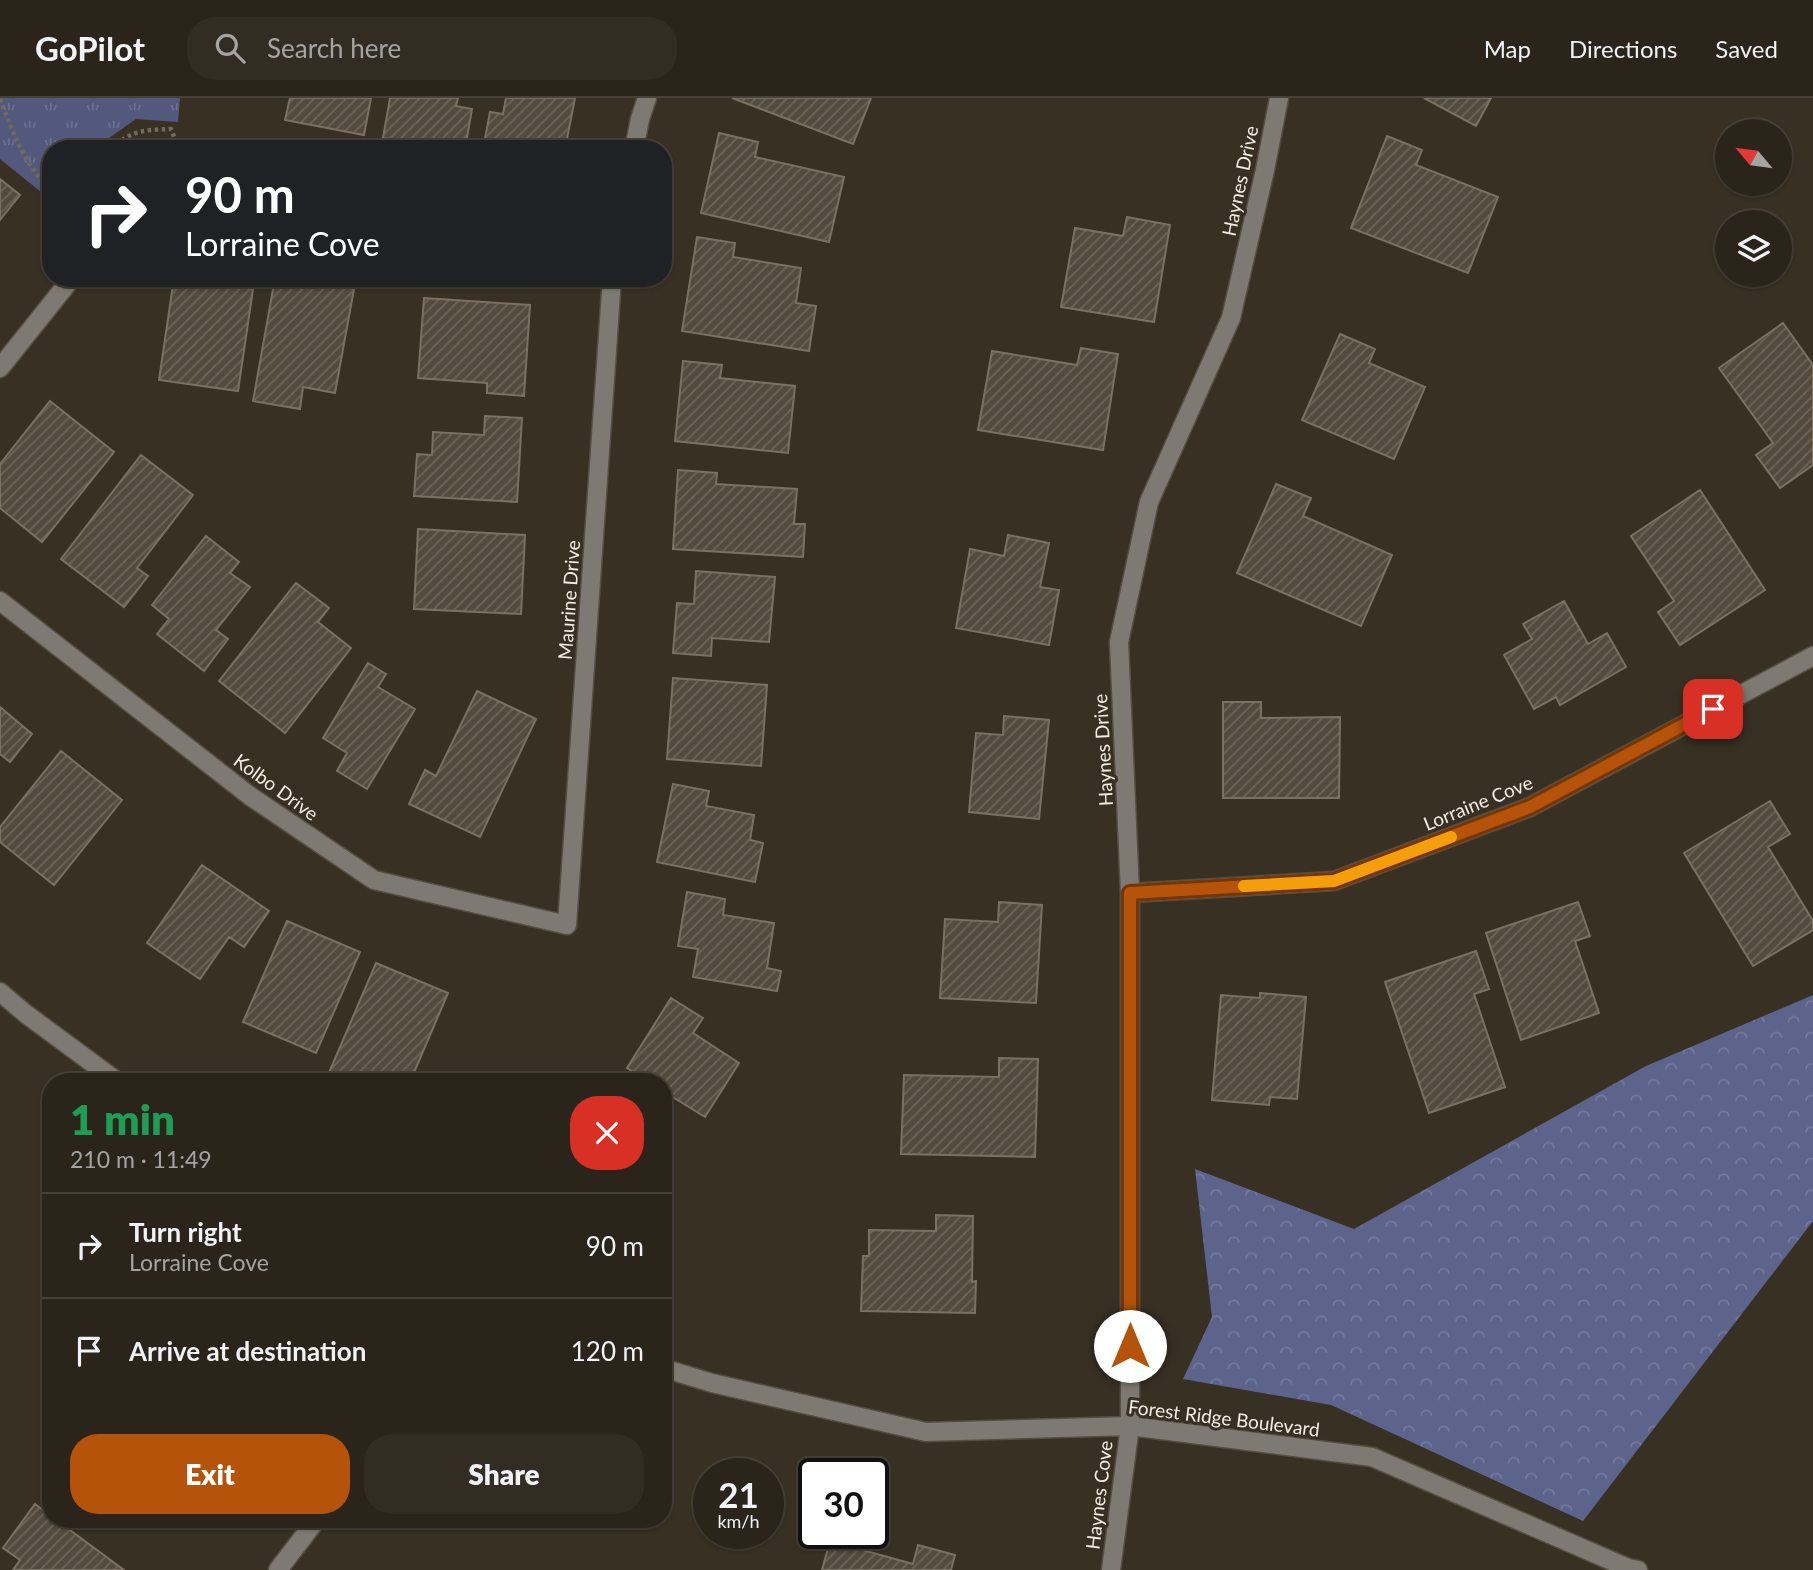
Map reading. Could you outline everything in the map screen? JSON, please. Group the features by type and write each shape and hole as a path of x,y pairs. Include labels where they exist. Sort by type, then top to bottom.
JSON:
{"street":[{"path":"636,140 647,98"},
{"name":"Haynes Drive","path":"1129,1426 1130,893 1119,642 1149,502 1231,318 1279,98"},
{"path":"0,368 65,287"},
{"name":"Maurine Drive","path":"567,925 611,287"},
{"name":"Kolbo Drive","path":"0,601 250,796 374,880 567,925"},
{"name":"Lorraine Cove","path":"1130,893 1334,881 1530,807 1813,656"},
{"path":"0,992 106,1073"},
{"name":"Forest Ridge Boulevard","path":"672,1371 712,1384 926,1432 1129,1426 1372,1457 1629,1569 1638,1570"},
{"name":"Haynes Cove","path":"1111,1570 1129,1426"},
{"path":"278,1570 310,1528"}],"path":[{"path":"0,99 20,149 35,175 42,181"},
{"path":"120,140 144,130 171,129 175,140"}],"green space":[{"path":"0,98 180,98 178,122 136,119 108,140 42,140 42,193 0,159"},
{"path":"1813,995 1813,1221 1583,1521 1331,1405 1183,1379 1212,1317 1195,1169 1354,1229 1646,1066"}],"building":[{"path":"290,98 371,98 364,135 285,120"},
{"path":"390,98 458,98 456,106 472,109 467,140 383,138"},
{"path":"506,98 575,98 567,140 485,140 490,112 503,114"},
{"path":"732,98 871,98 853,144"},
{"path":"1424,98 1491,98 1476,126"},
{"path":"719,133 758,142 755,157 844,177 829,242 701,213"},
{"path":"1387,136 1422,150 1416,165 1498,197 1468,273 1351,228"},
{"path":"0,179 20,195 0,220"},
{"path":"1127,217 1170,225 1154,322 1061,307 1075,228 1123,236"},
{"path":"697,237 735,243 733,257 801,268 796,303 816,306 809,351 682,331"},
{"path":"173,287 253,289 238,391 159,380"},
{"path":"273,287 354,289 335,393 303,387 300,409 253,401"},
{"path":"424,298 530,305 524,396 487,393 487,383 418,378"},
{"path":"1783,323 1813,365 1813,465 1780,488 1756,455 1773,443 1719,368"},
{"path":"1340,334 1375,349 1369,363 1425,387 1394,459 1302,420"},
{"path":"1081,348 1118,354 1103,450 978,430 992,351 1077,365"},
{"path":"683,361 722,365 720,378 795,386 788,453 675,441"},
{"path":"50,401 114,452 42,542 0,508 0,464"},
{"path":"485,416 522,418 517,502 414,496 417,454 432,455 433,432 484,435"},
{"path":"141,455 193,495 137,568 148,576 124,607 61,559"},
{"path":"678,470 717,473 716,484 797,489 794,524 805,524 803,557 673,549"},
{"path":"1276,484 1311,498 1303,516 1392,555 1361,626 1237,573"},
{"path":"1700,490 1765,590 1680,645 1658,612 1674,601 1631,536"},
{"path":"418,529 525,535 521,614 414,609"},
{"path":"1008,535 1049,543 1040,587 1059,590 1049,645 956,628 970,549 1004,556"},
{"path":"206,536 239,562 230,573 250,587 216,630 228,639 204,671 157,634 169,619 152,605"},
{"path":"696,571 775,577 769,642 712,638 711,656 673,653 677,603 694,604"},
{"path":"296,583 329,608 318,622 351,648 285,733 219,681"},
{"path":"1564,601 1588,644 1607,633 1626,667 1560,705 1556,697 1534,709 1504,655 1532,639 1523,624"},
{"path":"368,663 386,674 378,687 415,709 367,789 337,771 347,753 323,738"},
{"path":"673,678 767,685 761,766 667,759"},
{"path":"477,691 536,719 480,837 409,804 425,770 436,776"},
{"path":"1223,702 1261,702 1261,718 1340,717 1339,798 1223,798"},
{"path":"0,707 32,734 10,762 0,754"},
{"path":"1004,716 1049,720 1039,819 969,812 976,733 1003,735"},
{"path":"61,751 122,800 54,885 0,842 0,827"},
{"path":"673,784 709,791 706,806 754,815 750,840 763,843 755,882 657,862"},
{"path":"1770,801 1790,834 1768,847 1813,921 1813,930 1753,966 1684,853"},
{"path":"202,865 269,911 244,947 229,937 200,979 147,943"},
{"path":"687,892 725,899 723,915 774,923 767,968 781,971 777,991 693,977 698,949 678,946"},
{"path":"999,902 1042,905 1036,1003 940,998 945,919 998,922"},
{"path":"1578,902 1590,936 1575,941 1599,1013 1521,1040 1486,933"},
{"path":"287,921 360,952 316,1053 243,1022"},
{"path":"1476,951 1489,989 1474,994 1505,1087 1429,1113 1385,982"},
{"path":"376,963 448,993 414,1073 329,1073"},
{"path":"1260,993 1306,997 1297,1099 1270,1097 1269,1105 1212,1100 1221,995 1260,998"},
{"path":"671,998 703,1018 693,1033 739,1063 705,1117 672,1097 672,1073 634,1073 627,1068"},
{"path":"999,1058 1038,1059 1035,1157 901,1154 904,1075 999,1077"},
{"path":"936,1215 973,1216 972,1282 976,1281 975,1313 861,1311 863,1256 869,1256 869,1230 936,1231"},
{"path":"35,1504 42,1509 42,1528 67,1528 124,1570 13,1570 20,1560 3,1548"},
{"path":"918,1545 955,1555 951,1570 822,1570 828,1549 859,1549 913,1564"}],"slow traffic":[{"path":"1244,886 1334,881 1451,837"}],"route":[{"path":"1130,1346 1130,893 1334,881 1530,807 1713,709"}]}
